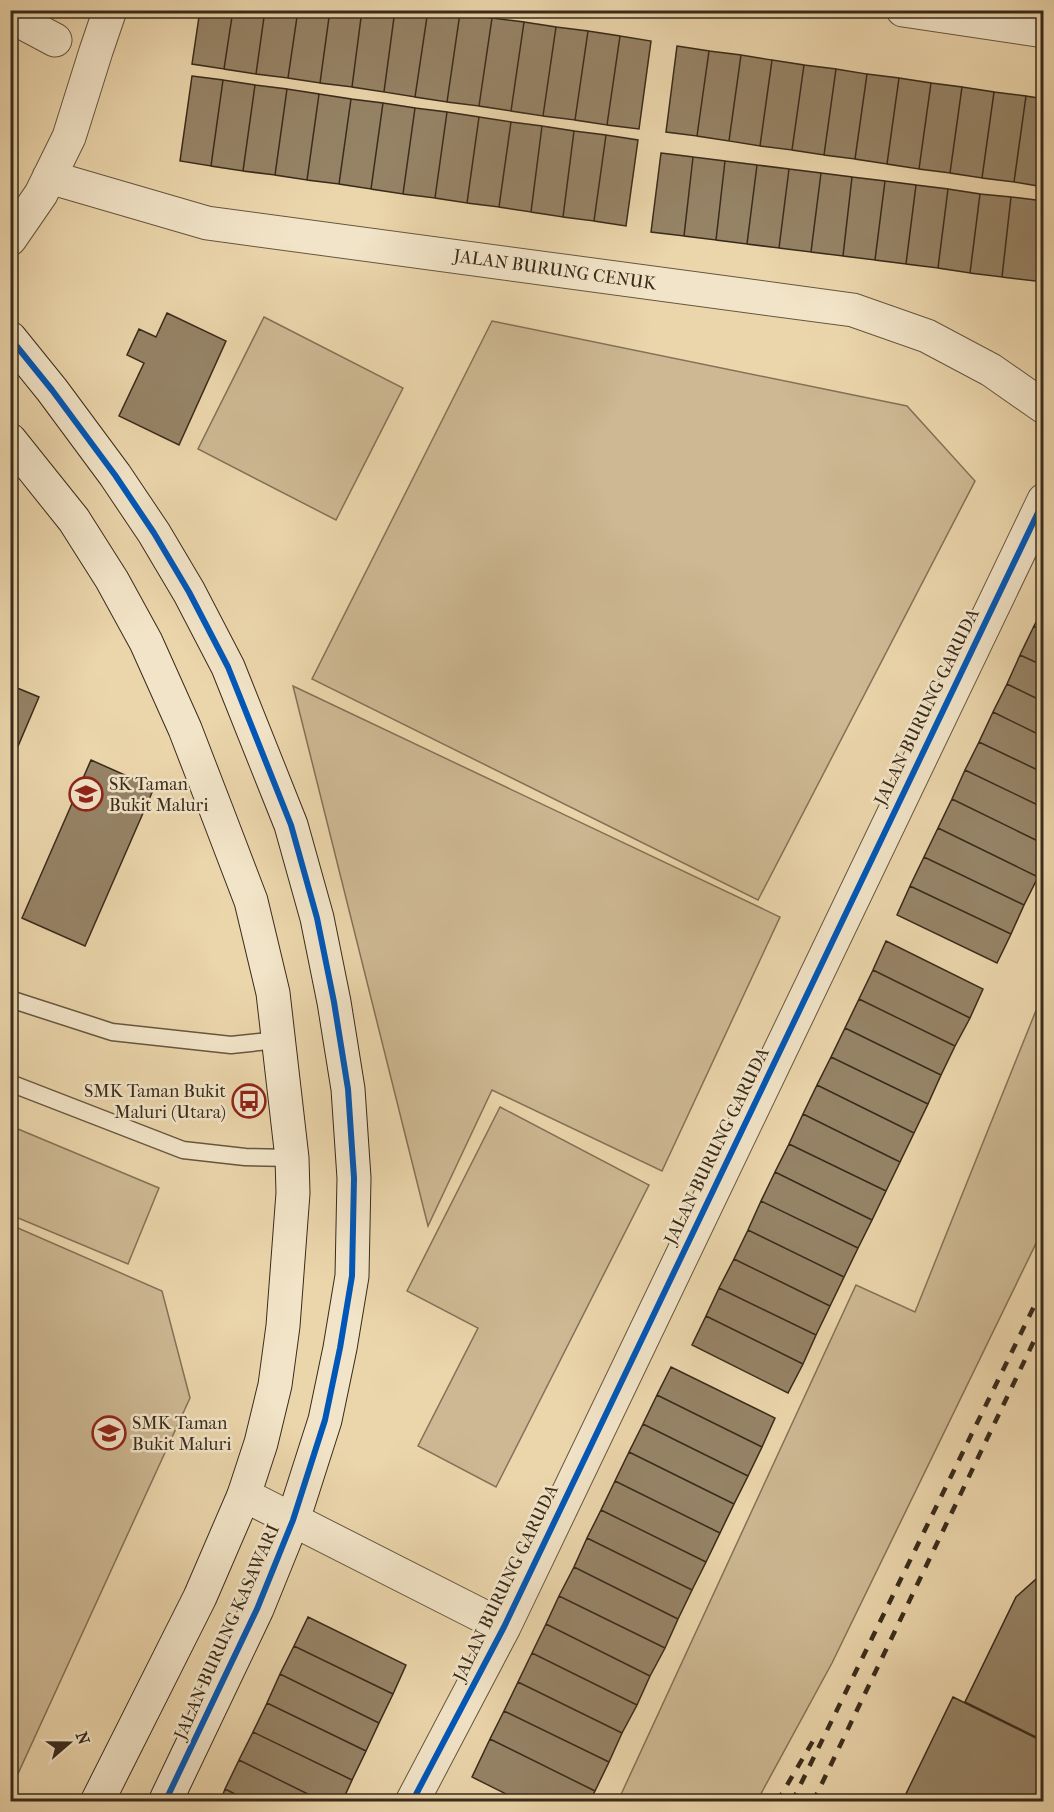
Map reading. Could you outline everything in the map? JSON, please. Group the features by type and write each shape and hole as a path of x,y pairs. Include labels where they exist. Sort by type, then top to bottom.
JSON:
{"street":[{"path":"10,239 41,194 69,137 110,10"},
{"path":"903,10 1044,31"},
{"path":"10,16 55,40"},
{"name":"JALAN BURUNG CENUK","path":"49,177 207,223 853,310 927,336 992,370 1044,407"},
{"name":"JALAN BURUNG KASAWARI","path":"10,338 116,474 154,532 189,592 228,667 291,825 317,918 348,1089 354,1179 352,1276 325,1420 293,1520 257,1609 165,1802"},
{"path":"10,440 74,520 112,580 146,642 185,729 251,901 273,993 292,1158 293,1193 283,1326 275,1385 261,1443 244,1495 200,1597 97,1802"},
{"name":"JALAN BURUNG GARUDA","path":"412,1802 504,1627 1044,500"},
{"path":"244,1495 504,1627"}],"lane":[{"path":"10,999 112,1032 231,1045 278,1040"},
{"path":"10,1083 183,1150 245,1157 292,1158"}],"shaded area":[{"path":"264,317 403,388 336,520 198,449"},
{"path":"492,321 907,406 975,481 758,900 312,679"},
{"path":"293,686 780,917 662,1171 492,1090 428,1226"},
{"path":"1043,993 1043,1229 832,1663 757,1801 618,1801 856,1285 915,1312"},
{"path":"500,1107 649,1185 496,1487 418,1446 478,1328 407,1291"},
{"path":"18,1129 159,1188 128,1264 11,1215 11,1148"},
{"path":"11,1225 162,1291 190,1398 11,1789"}],"building":[{"path":"200,10 233,10 224,69 192,64"},
{"path":"233,10 265,10 256,74 224,69"},
{"path":"265,10 298,10 288,78 256,74"},
{"path":"298,10 330,10 320,83 288,78"},
{"path":"330,10 362,10 352,87 320,83"},
{"path":"362,10 395,10 384,92 352,87"},
{"path":"395,10 428,10 415,97 384,92"},
{"path":"428,10 460,13 447,102 415,97"},
{"path":"460,13 492,18 479,106 447,102"},
{"path":"492,18 524,22 511,111 479,106"},
{"path":"524,22 556,27 543,116 511,111"},
{"path":"556,27 588,31 575,120 543,116"},
{"path":"588,31 620,36 607,125 575,120"},
{"path":"620,36 651,41 639,129 607,125"},
{"path":"677,46 709,51 697,136 666,132"},
{"path":"709,51 741,55 729,141 697,136"},
{"path":"741,55 772,60 760,146 729,141"},
{"path":"772,60 804,65 792,150 760,146"},
{"path":"804,65 836,69 824,155 792,150"},
{"path":"836,69 867,74 855,159 824,155"},
{"path":"867,74 899,78 887,164 855,159"},
{"path":"192,76 223,80 211,166 180,161"},
{"path":"899,78 931,83 919,169 887,164"},
{"path":"223,80 255,85 243,171 211,166"},
{"path":"931,83 962,87 950,173 919,169"},
{"path":"255,85 287,89 275,175 243,171"},
{"path":"962,87 994,92 982,178 950,173"},
{"path":"287,89 319,94 307,180 275,175"},
{"path":"994,92 1026,96 1014,182 982,178"},
{"path":"319,94 351,99 339,184 307,180"},
{"path":"1026,96 1044,99 1044,187 1014,182"},
{"path":"351,99 383,103 371,189 339,184"},
{"path":"383,103 415,108 403,194 371,189"},
{"path":"415,108 447,112 435,198 403,194"},
{"path":"447,112 479,117 467,203 435,198"},
{"path":"479,117 511,122 499,207 467,203"},
{"path":"511,122 542,126 531,212 499,207"},
{"path":"542,126 574,131 563,217 531,212"},
{"path":"574,131 606,135 594,221 563,217"},
{"path":"606,135 638,140 626,226 594,221"},
{"path":"661,153 693,157 684,236 651,232"},
{"path":"693,157 725,161 716,240 684,236"},
{"path":"725,161 757,165 747,244 716,240"},
{"path":"757,165 789,169 779,248 747,244"},
{"path":"789,169 821,173 811,252 779,248"},
{"path":"821,173 852,177 843,256 811,252"},
{"path":"852,177 885,181 875,260 843,256"},
{"path":"885,181 916,185 906,264 875,260"},
{"path":"916,185 948,189 938,268 906,264"},
{"path":"948,189 980,194 970,273 938,268"},
{"path":"980,194 1011,197 1002,277 970,273"},
{"path":"1011,197 1044,201 1044,282 1002,277"},
{"path":"167,313 226,341 179,445 119,416 144,363 127,355 139,329 156,337"},
{"path":"1044,606 1044,630 1034,626"},
{"path":"1034,626 1044,630 1044,666 1020,655"},
{"path":"1020,655 1044,666 1044,702 1007,684"},
{"path":"1007,684 1044,702 1044,737 993,712"},
{"path":"10,685 39,697 10,765"},
{"path":"993,712 1044,737 1044,773 979,742"},
{"path":"979,742 1044,773 1044,808 965,770"},
{"path":"91,760 154,788 85,946 22,918"},
{"path":"965,770 1044,808 1044,844 952,799"},
{"path":"952,799 1044,844 1044,866 1038,877 938,828"},
{"path":"938,828 1038,877 1024,905 924,857"},
{"path":"924,857 1024,905 1011,934 910,886"},
{"path":"910,886 1011,934 997,963 897,915"},
{"path":"886,941 983,989 970,1018 873,970"},
{"path":"873,970 970,1018 955,1046 859,999"},
{"path":"859,999 955,1046 941,1075 845,1028"},
{"path":"845,1028 941,1075 928,1104 831,1057"},
{"path":"831,1057 928,1104 914,1133 817,1085"},
{"path":"817,1085 914,1133 900,1162 803,1114"},
{"path":"803,1114 900,1162 886,1191 789,1144"},
{"path":"789,1144 886,1191 872,1220 775,1172"},
{"path":"775,1172 872,1220 858,1248 761,1201"},
{"path":"761,1201 858,1248 844,1277 748,1230"},
{"path":"748,1230 844,1277 830,1306 734,1259"},
{"path":"734,1259 830,1306 816,1335 719,1288"},
{"path":"719,1288 816,1335 803,1364 706,1316"},
{"path":"706,1316 803,1364 788,1393 692,1345"},
{"path":"671,1367 775,1418 762,1447 657,1395"},
{"path":"657,1395 762,1447 748,1476 643,1424"},
{"path":"643,1424 748,1476 734,1504 629,1452"},
{"path":"629,1452 734,1504 720,1533 615,1481"},
{"path":"615,1481 720,1533 706,1562 601,1510"},
{"path":"601,1510 706,1562 692,1590 587,1538"},
{"path":"587,1538 692,1590 678,1619 574,1567"},
{"path":"574,1567 678,1619 665,1648 559,1596"},
{"path":"1044,1572 1044,1741 965,1702 1016,1597"},
{"path":"559,1596 665,1648 650,1676 546,1624"},
{"path":"308,1617 406,1665 393,1694 294,1646"},
{"path":"546,1624 650,1676 637,1705 532,1653"},
{"path":"294,1646 393,1694 379,1723 280,1674"},
{"path":"532,1653 637,1705 622,1733 518,1682"},
{"path":"280,1674 379,1723 366,1751 267,1703"},
{"path":"518,1682 622,1733 609,1762 504,1711"},
{"path":"953,1697 1044,1742 1044,1802 902,1802"},
{"path":"267,1703 366,1751 352,1780 253,1732"},
{"path":"504,1711 609,1762 595,1791 490,1739"},
{"path":"253,1732 352,1780 342,1802 324,1802 239,1760"},
{"path":"490,1739 595,1791 589,1802 522,1802 472,1777"},
{"path":"239,1760 324,1802 251,1802 225,1789"},
{"path":"225,1789 251,1802 220,1802"}],"railway":[{"path":"792,1802 1044,1286"},
{"path":"813,1802 1044,1320"},
{"path":"777,1802 813,1741"}],"cycle path":[{"path":"10,338 115,475 154,533 189,592 228,667 291,825 317,918 348,1089 354,1178 352,1276 325,1420 293,1520 257,1609 165,1802"},
{"path":"412,1802 504,1627 1044,500"}],"place":[{"name":"SK Taman Bukit Maluri","path":"86,794"},
{"name":"SMK Taman Bukit Maluri (Utara)","path":"249,1101"},
{"name":"SMK Taman Bukit Maluri","path":"109,1433"}]}
